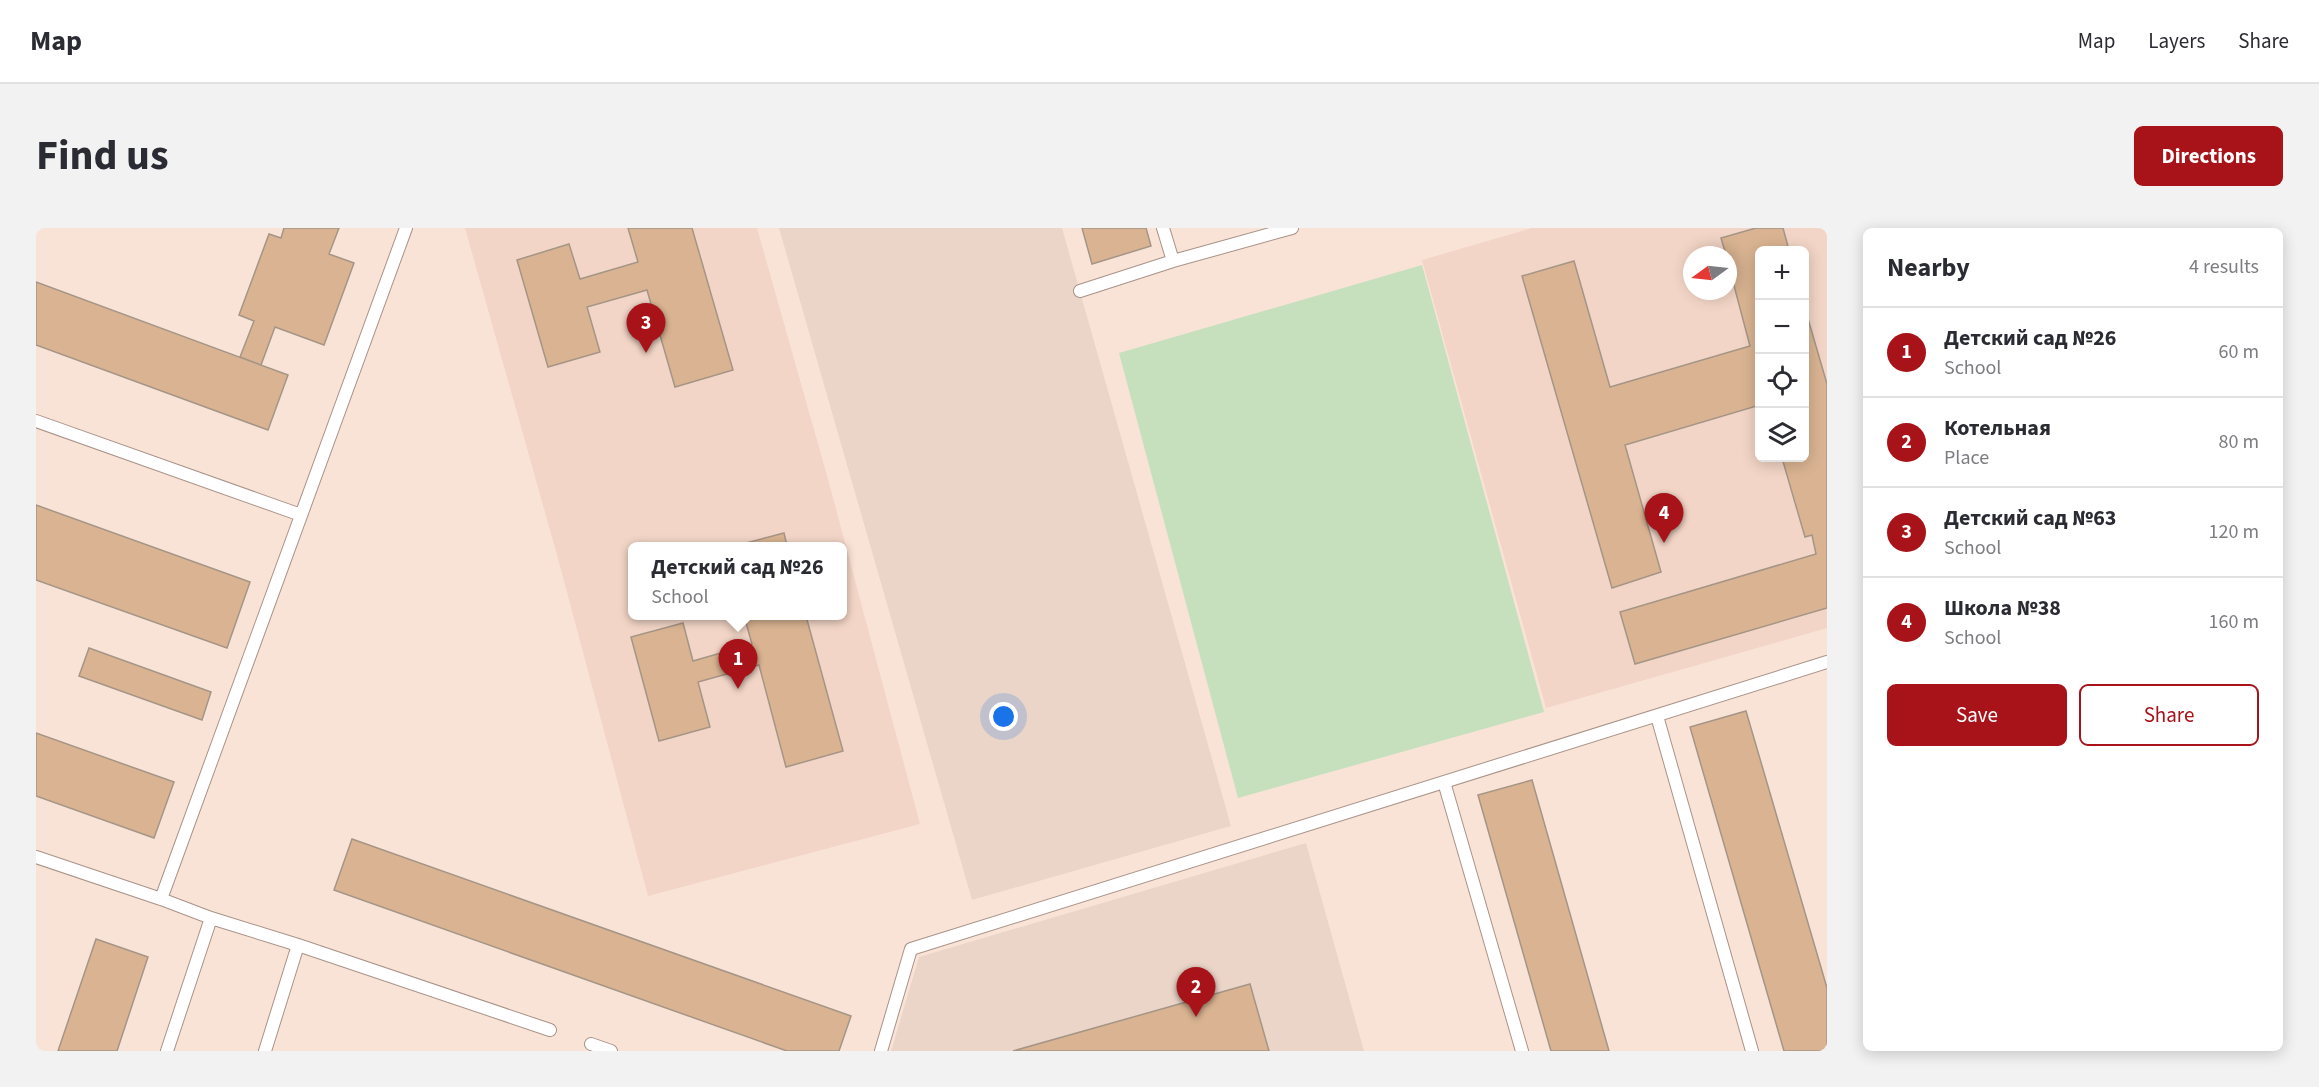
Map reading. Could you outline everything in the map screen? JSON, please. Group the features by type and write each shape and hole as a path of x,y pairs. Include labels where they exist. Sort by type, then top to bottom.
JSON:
{"lane":[{"path":"161,899 406,228"},
{"path":"1163,228 1173,261"},
{"path":"1080,291 1173,261 1292,228"},
{"path":"36,421 301,515"},
{"path":"881,1051 911,949 1827,662"},
{"path":"1657,716 1752,1051"},
{"path":"1444,782 1522,1051"},
{"path":"36,857 211,918 550,1030"},
{"path":"168,1051 211,918"},
{"path":"265,1051 298,945"},
{"path":"591,1044 611,1051"}],"shaded area":[{"path":"465,228 757,228 828,479 845,542 628,542 628,620 847,620 847,550 920,824 648,896 557,555"},
{"path":"779,228 1062,228 1231,826 972,900"},
{"path":"1532,228 1827,228 1827,628 1546,708 1422,260"},
{"path":"1306,843 1364,1051 891,1051 919,957"}],"green space":[{"path":"1422,265 1544,712 1238,798 1119,353"}],"building":[{"path":"284,228 339,228 329,254 354,263 324,345 275,327 261,365 240,357 254,321 239,315 269,234 281,238"},
{"path":"628,228 692,228 733,370 675,387 647,290 587,307 600,352 548,367 517,260 569,244 580,279 638,262"},
{"path":"1082,228 1146,228 1151,246 1092,264"},
{"path":"1756,228 1783,228 1788,246 1755,246 1755,406 1625,445 1661,572 1612,588 1522,276 1574,261 1610,387 1750,346 1737,297 1737,246 1723,246 1721,238"},
{"path":"36,282 288,375 268,430 36,345"},
{"path":"1809,322 1827,384 1827,608 1635,664 1620,612 1816,554 1812,535 1805,537 1783,462 1809,462"},
{"path":"36,505 250,582 227,648 36,580"},
{"path":"784,533 786,542 750,542"},
{"path":"745,620 807,620 843,751 786,767 759,665 698,682 710,727 659,741 631,637 683,623 693,661 752,644"},
{"path":"89,648 211,692 202,720 79,676"},
{"path":"1746,711 1827,988 1827,1051 1784,1051 1690,727"},
{"path":"36,733 174,782 154,838 36,796"},
{"path":"1532,780 1609,1051 1551,1051 1478,795"},
{"path":"352,839 851,1016 839,1051 787,1051 334,890"},
{"path":"96,939 148,957 117,1051 58,1051"},
{"path":"1250,984 1269,1051 1013,1051"}],"place":[{"name":"Детский сад №63","path":"646,353"},
{"name":"Школа №38","path":"1664,543"},
{"name":"Детский сад №26","path":"738,689"},
{"name":"Котельная","path":"1196,1017"}]}
